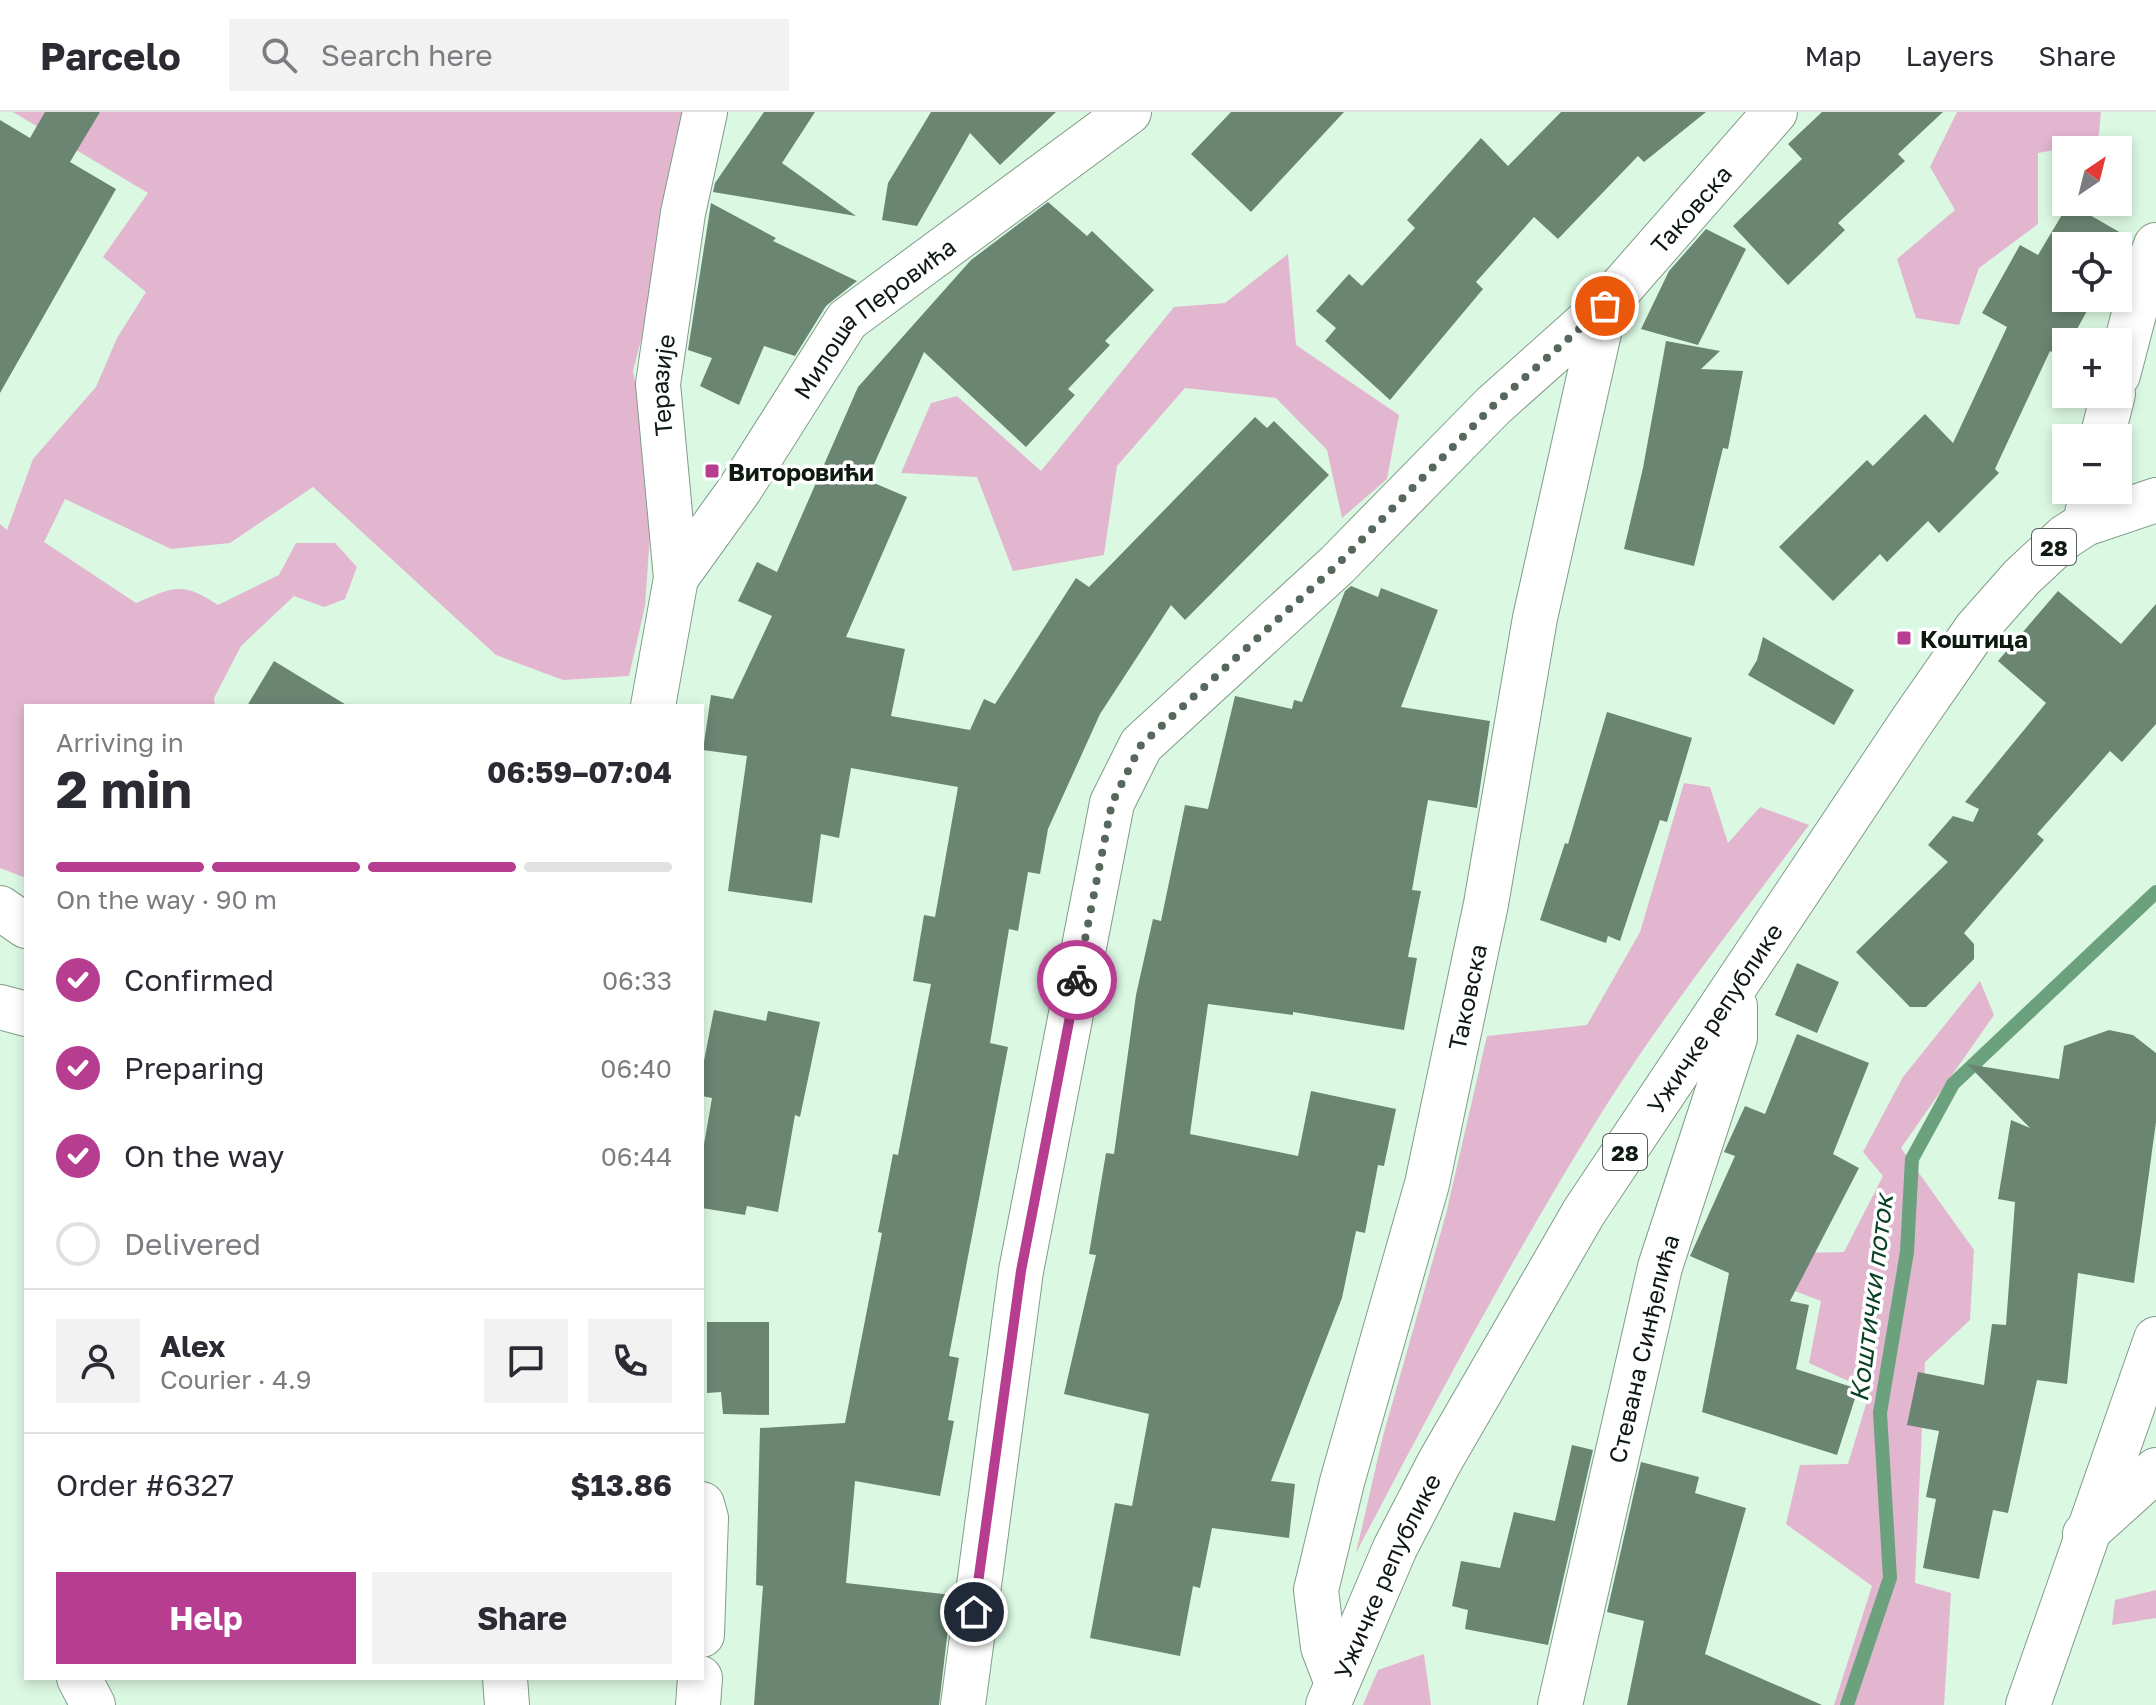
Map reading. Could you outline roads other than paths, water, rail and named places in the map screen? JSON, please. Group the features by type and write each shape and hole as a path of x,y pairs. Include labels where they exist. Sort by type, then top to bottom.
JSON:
{"street":[{"name":"Теразије","path":"653,704 676,578 658,384 683,213 705,112"},
{"name":"Милоша Перовића","path":"676,578 740,489 847,320 1129,112"},
{"name":"Таковска","path":"963,1705 1021,1271 1112,803 1141,745 1337,565 1493,406 1605,306 1775,112"},
{"path":"2130,328 2156,245"},
{"name":"Таковска","path":"1332,1693 1316,1590 1342,1482 1427,1184 1486,904 1535,618 1605,306"},
{"name":"Ужичке републике","path":"1332,1693 1395,1548 1495,1363 1584,1212 1976,629 2022,577 2065,537 2089,507 2156,500"},
{"path":"0,908 24,925"},
{"name":"Стевана Синђелића","path":"1560,1705 1660,1267 1735,1038 1735,1006 1729,998"},
{"path":"0,1007 24,1013"},
{"path":"2028,1705 2085,1534 2156,1339"},
{"path":"2085,1534 2156,1470"},
{"path":"704,1511 704,1576"},
{"path":"80,1680 93,1705"},
{"path":"505,1680 507,1705"},
{"path":"698,1705 700,1680"}],"waterway":[{"name":"Коштички поток","path":"1847,1705 1890,1578 1880,1413 1907,1252 1912,1159 1953,1084 2156,892"}],"place":[{"name":"Виторовићи","path":"712,471"},
{"name":"Коштица","path":"1904,638"}]}
